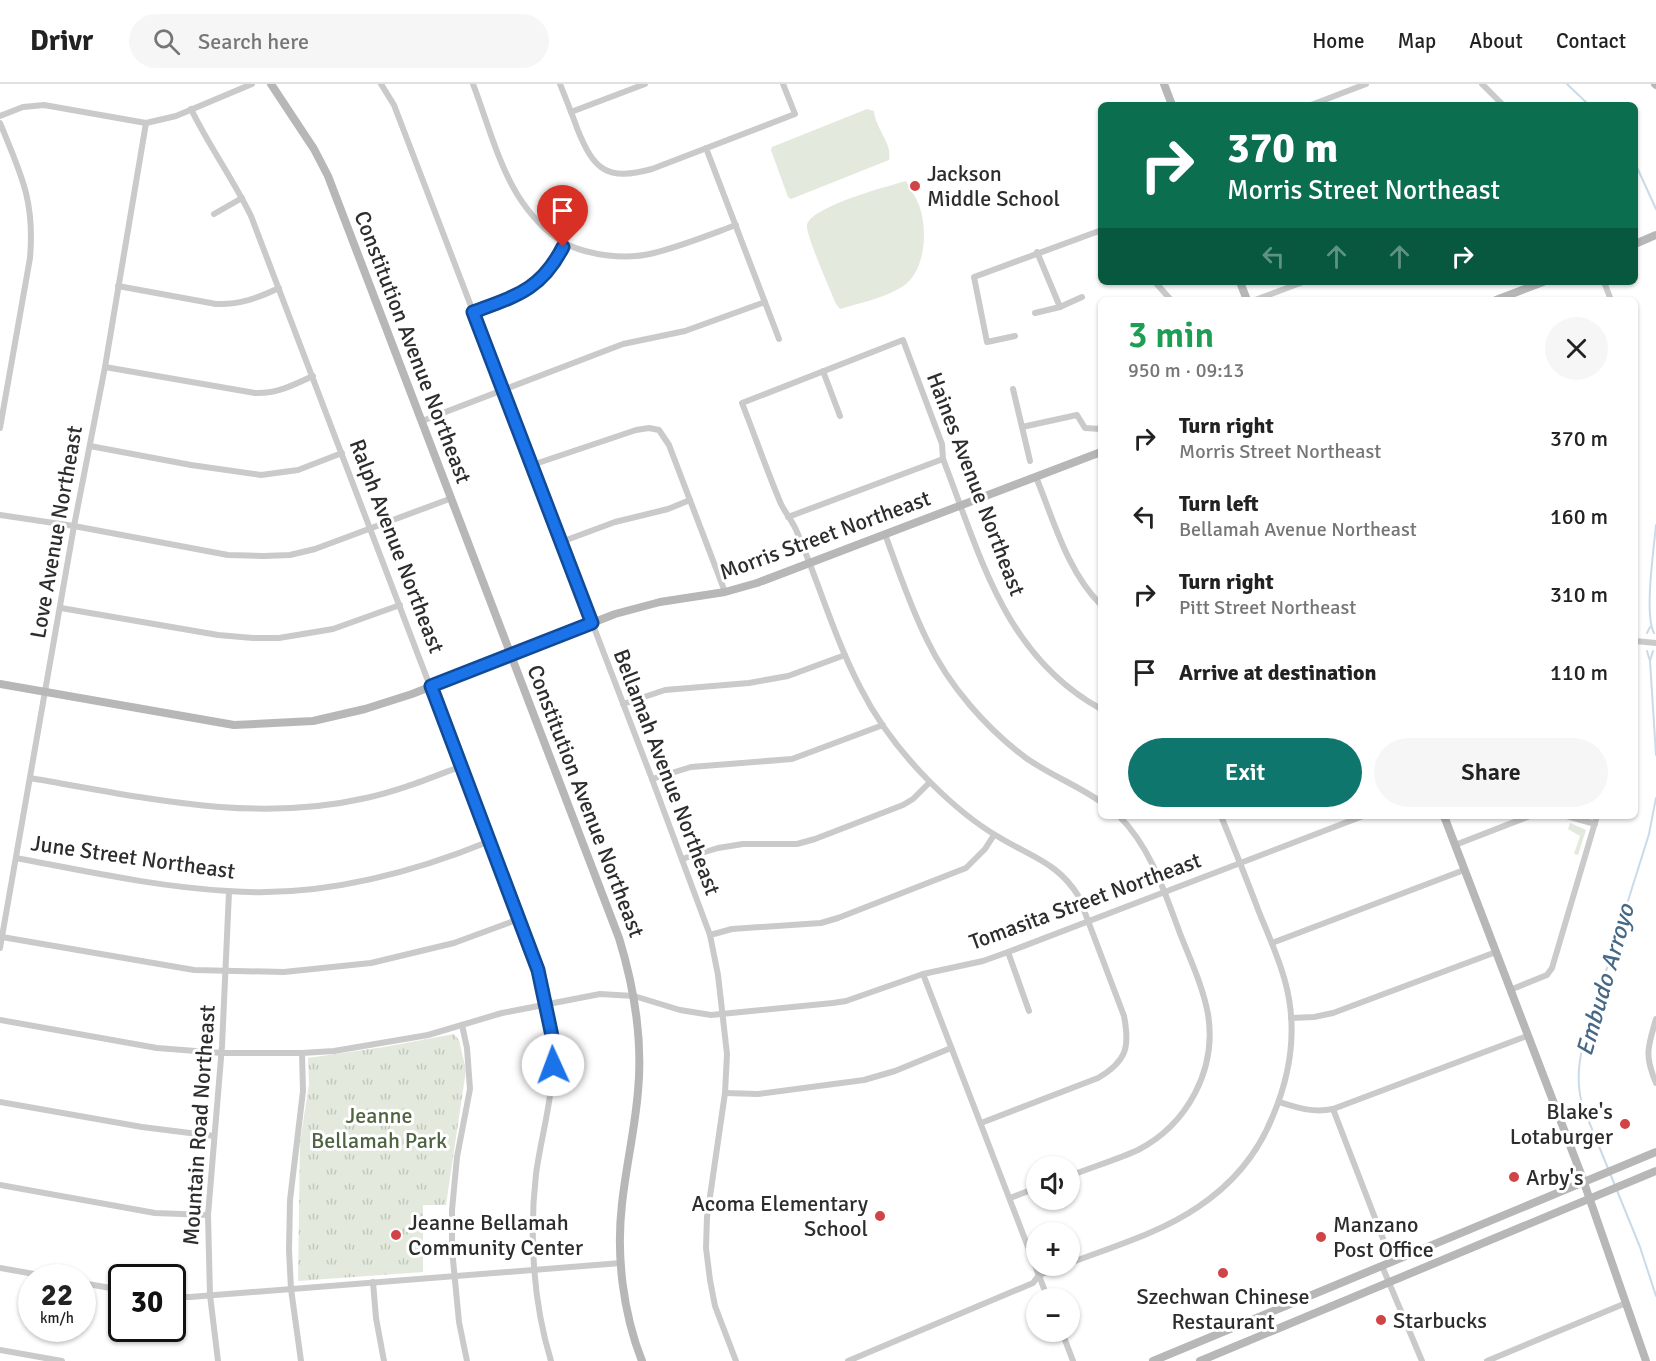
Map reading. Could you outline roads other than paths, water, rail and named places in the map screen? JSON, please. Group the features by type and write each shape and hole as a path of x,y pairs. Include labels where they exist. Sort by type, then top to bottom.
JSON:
{"street":[{"path":"0,116 23,107 44,105 146,123 176,116 252,84"},
{"name":"Constitution Avenue Northeast","path":"271,84 314,149 328,177 619,938 634,996 639,1040 638,1092 621,1205 621,1263 628,1311 642,1361"},
{"name":"Bellamah Avenue Northeast","path":"381,84 394,105 710,935 727,1054 707,1217 706,1248 716,1306 736,1361"},
{"path":"472,84 517,193 547,230 565,243 615,256 653,254 736,225"},
{"path":"560,84 584,146 592,160 600,168 622,174 636,173 795,114 783,84"},
{"path":"571,112 645,84"},
{"path":"1164,84 1171,102"},
{"path":"1319,102 1366,84"},
{"path":"1482,84 1500,102"},
{"name":"Ralph Avenue Northeast","path":"191,109 206,140 251,216 538,970 547,1004 552,1036 553,1065 550,1098 536,1174 535,1270 551,1361"},
{"path":"0,123 22,176 28,197 32,240 0,428"},
{"name":"Love Avenue Northeast","path":"0,948 74,526 105,367 146,123"},
{"path":"706,148 779,339"},
{"path":"214,214 242,198"},
{"path":"1015,336 987,342 974,277 1098,231"},
{"path":"1638,243 1656,235"},
{"path":"473,312 521,293 534,285 555,263 565,243"},
{"path":"1037,252 1060,307"},
{"path":"1158,285 1168,297"},
{"path":"1264,297 1295,285"},
{"path":"1504,297 1535,285"},
{"path":"118,286 232,305 279,288"},
{"path":"1035,313 1060,307 1082,297"},
{"path":"422,421 623,344 685,331 765,302"},
{"name":"Haines Avenue Northeast","path":"824,371 903,340 942,444 943,459 992,586 1008,617 1024,642 1058,678 1098,707"},
{"path":"105,367 255,393 282,390 313,376"},
{"path":"840,416 824,371 742,403 788,517 796,530 844,655 861,689 883,725 930,782 959,809 994,835 1060,872 1078,897 1088,921 1124,1016 1128,1036 1125,1051 1110,1071 1098,1078 981,1123"},
{"path":"1013,389 1030,461"},
{"path":"1022,427 1077,415 1085,428 1098,429"},
{"path":"532,465 636,430 649,428 658,430 669,445 725,592"},
{"path":"90,446 191,465 261,475 298,470 342,453"},
{"name":"Morris Street Northeast","path":"0,684 234,725 287,723 328,718 365,710 615,614 660,602 725,592 1098,453"},
{"path":"788,517 943,459"},
{"path":"1036,477 1068,558 1091,595 1098,602"},
{"path":"0,515 249,557 290,555 315,549 452,498"},
{"path":"561,542 615,522 668,509 690,500"},
{"path":"885,534 928,642 943,669 964,698 983,720 1027,759 1098,800"},
{"path":"61,608 160,626 253,638 279,638 333,629 400,605"},
{"path":"1638,641 1656,642"},
{"path":"623,704 664,690 749,683 788,676 844,655"},
{"path":"652,779 691,767 792,759 883,725"},
{"path":"30,778 164,801 221,808 263,810 307,807 367,798 462,766"},
{"path":"682,859 718,848 743,844 797,843 814,839 903,805 913,799 930,782"},
{"path":"1080,1172 1138,1149 1153,1140 1180,1116 1202,1081 1209,1057 1208,1014 1200,987 1152,861 1140,841 1122,819"},
{"path":"1080,1259 1166,1226 1219,1192 1254,1153 1266,1133 1287,1080 1292,1018 1286,983 1222,819"},
{"name":"Tomasita Street Northeast","path":"0,1020 157,1048 222,1053 302,1053 334,1051 428,1035 502,1013 600,994 634,996 696,1014 723,1014 846,1000 923,974 983,961 1355,819"},
{"path":"1445,819 1590,1198 1646,1361"},
{"path":"1455,845 1522,819"},
{"path":"1578,819 1595,824"},
{"path":"1510,990 1547,975 1552,968 1596,819"},
{"path":"710,935 732,929 821,923 838,918 966,868 981,854 994,835"},
{"name":"June Street Northeast","path":"16,858 149,882 229,892 275,891 363,882 405,872 490,841"},
{"path":"1272,943 1464,870"},
{"name":"Mountain Road Northeast","path":"218,1361 210,1295 208,1215 222,1053 229,892"},
{"path":"2,937 164,966 226,971 284,972 371,963 454,943 519,919"},
{"path":"1008,952 1029,1011"},
{"path":"1292,1018 1333,1013 1496,952"},
{"path":"923,974 1026,1240"},
{"path":"1656,1019 1647,1049 1648,1062 1656,1083"},
{"path":"462,1025 469,1059 470,1089 457,1157 452,1210 454,1276 459,1322 467,1361"},
{"path":"1279,1102 1320,1112 1527,1036"},
{"path":"724,1093 758,1094 864,1080 895,1071 951,1048"},
{"path":"301,1361 291,1289 289,1250 290,1200 303,1091 302,1053"},
{"path":"0,1102 142,1127 214,1136"},
{"path":"1333,1108 1392,1262"},
{"path":"1153,1361 1656,1152"},
{"path":"1200,1361 1656,1171"},
{"path":"0,1185 154,1213 208,1215"},
{"path":"1010,1198 1026,1192"},
{"path":"186,1296 621,1263"},
{"path":"1382,1266 1422,1361"},
{"path":"0,1268 18,1271"},
{"path":"848,1361 1033,1283 1038,1276"},
{"path":"373,1282 376,1318 384,1361"},
{"path":"1487,1361 1626,1303"},
{"path":"1066,1342 1073,1361"},
{"path":"0,1350 62,1361"}],"waterway":[{"path":"1567,84 1586,102"},
{"path":"1638,170 1656,209"},
{"name":"Embudo Arroyo","path":"1654,633 1651,624 1650,597 1656,525"},
{"name":"Embudo Arroyo","path":"1647,633 1650,627"},
{"name":"Embudo Arroyo","path":"1647,651 1650,661 1656,755"},
{"name":"Embudo Arroyo","path":"1650,661 1653,651"},
{"name":"Embudo Arroyo","path":"1656,798 1649,834 1584,1041 1579,1074 1579,1090 1583,1107 1640,1247 1656,1296"}],"place":[{"name":"Jackson Middle School","path":"915,186"},
{"name":"Blake's Lotaburger","path":"1625,1124"},
{"name":"Arby's","path":"1514,1177"},
{"name":"Acoma Elementary School","path":"880,1216"},
{"name":"Jeanne Bellamah Community Center","path":"396,1235"},
{"name":"Manzano Post Office","path":"1321,1237"},
{"name":"Szechwan Chinese Restaurant","path":"1223,1273"},
{"name":"Starbucks","path":"1381,1320"}],"park label":[{"name":"Jeanne Bellamah Park","path":"379,1128"}]}
